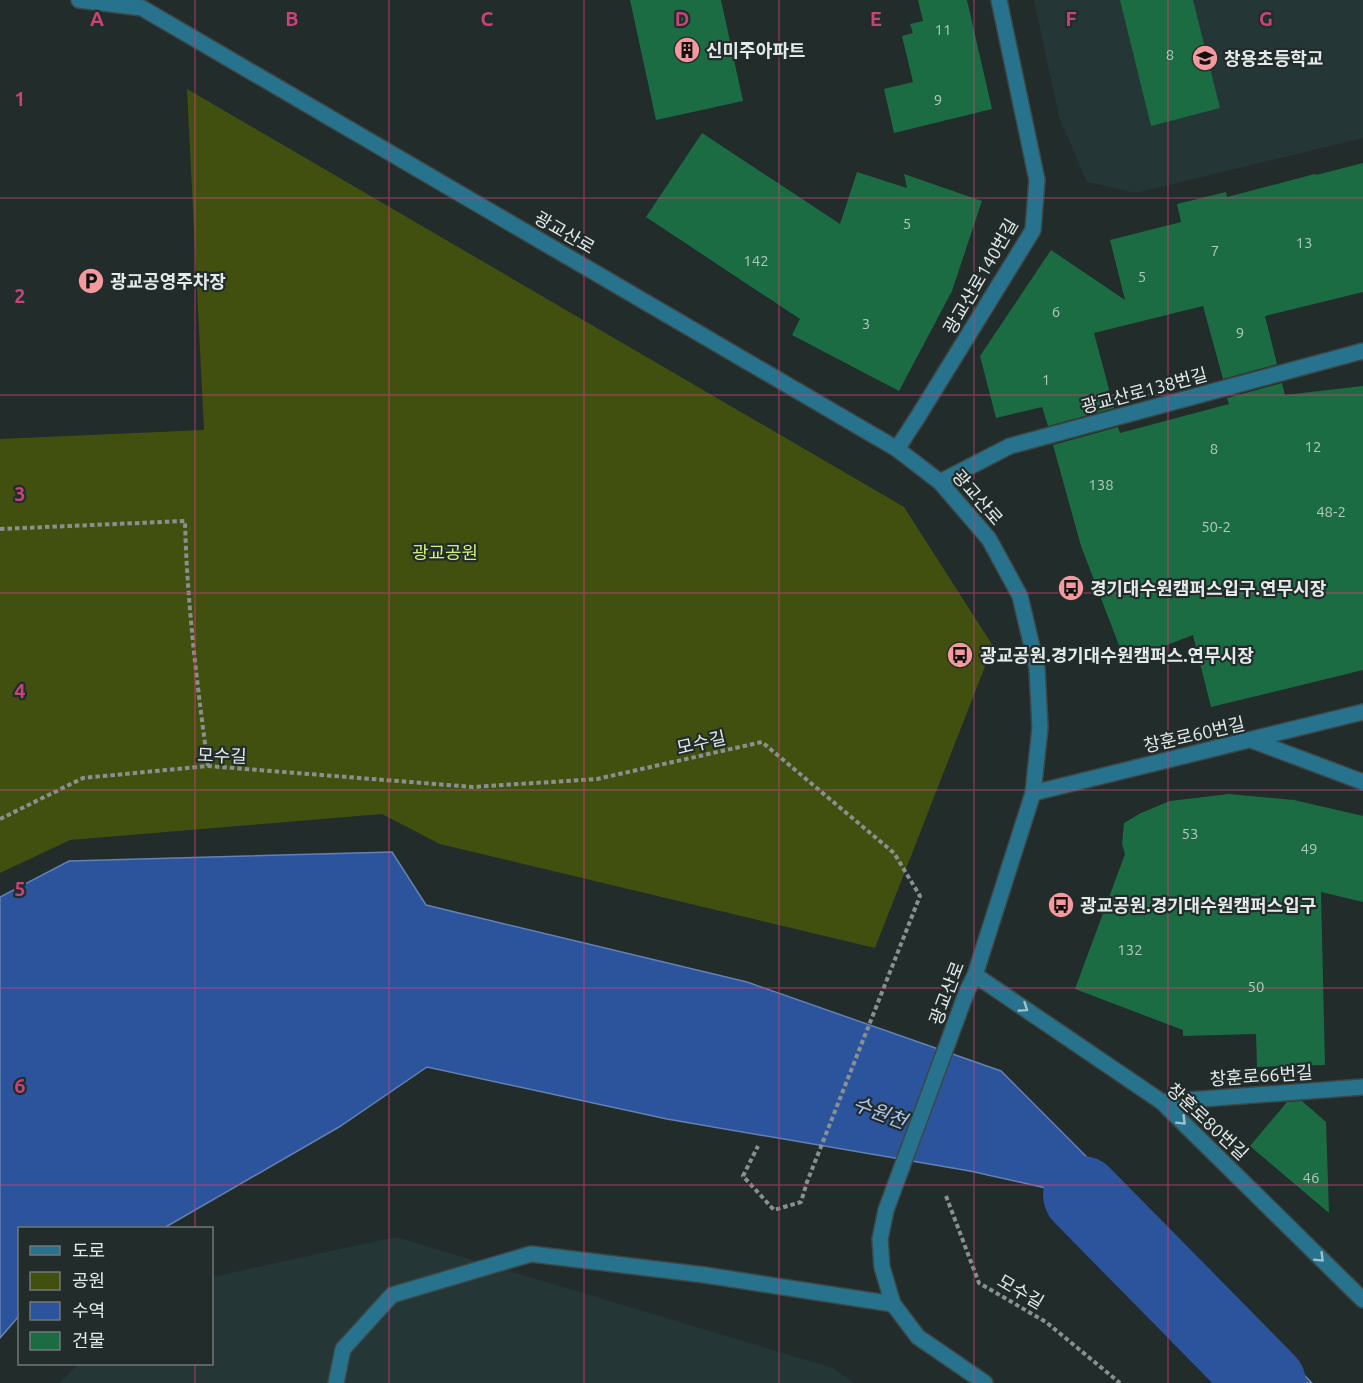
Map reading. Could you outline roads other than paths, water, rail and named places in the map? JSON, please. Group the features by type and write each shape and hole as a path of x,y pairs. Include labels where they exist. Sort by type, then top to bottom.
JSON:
{"street":[{"name":"광교산로","path":"79,0 140,4 897,449 940,482 989,539 1020,596 1036,668 1040,728 1033,792 975,975 886,1210 880,1239 882,1268 893,1304 918,1337 985,1383"},
{"name":"광교산로140번길","path":"897,449 1033,230 1037,180 999,0"},
{"name":"광교산로138번길","path":"940,482 1010,446 1363,351"},
{"name":"창훈로60번길","path":"1033,792 1363,712"},
{"path":"1251,740 1363,782"},
{"name":"창훈로80번길","path":"975,975 1162,1102 1363,1300"},
{"name":"창훈로66번길","path":"1162,1102 1363,1087"},
{"path":"336,1383 343,1349 392,1295 531,1254 705,1275 893,1304"}],"water":[{"path":"392,852 426,905 747,982 1001,1071 1312,1383 1254,1383 1162,1275 1059,1191 970,1171 667,1119 427,1067 339,1127 166,1227 18,1227 18,1317 0,1338 0,897 69,861"}],"waterway":[{"name":"수원천","path":"1082,1195 1267,1383"}],"place":[{"name":"신미주아파트","path":"687,50"},
{"name":"창용초등학교","path":"1205,58"},
{"name":"광교공영주차장","path":"91,281"},
{"name":"경기대수원캠퍼스입구.연무시장","path":"1071,588"},
{"name":"광교공원.경기대수원캠퍼스.연무시장","path":"960,655"},
{"name":"광교공원.경기대수원캠퍼스입구","path":"1061,905"}],"park label":[{"name":"광교공원","path":"445,552"}]}
